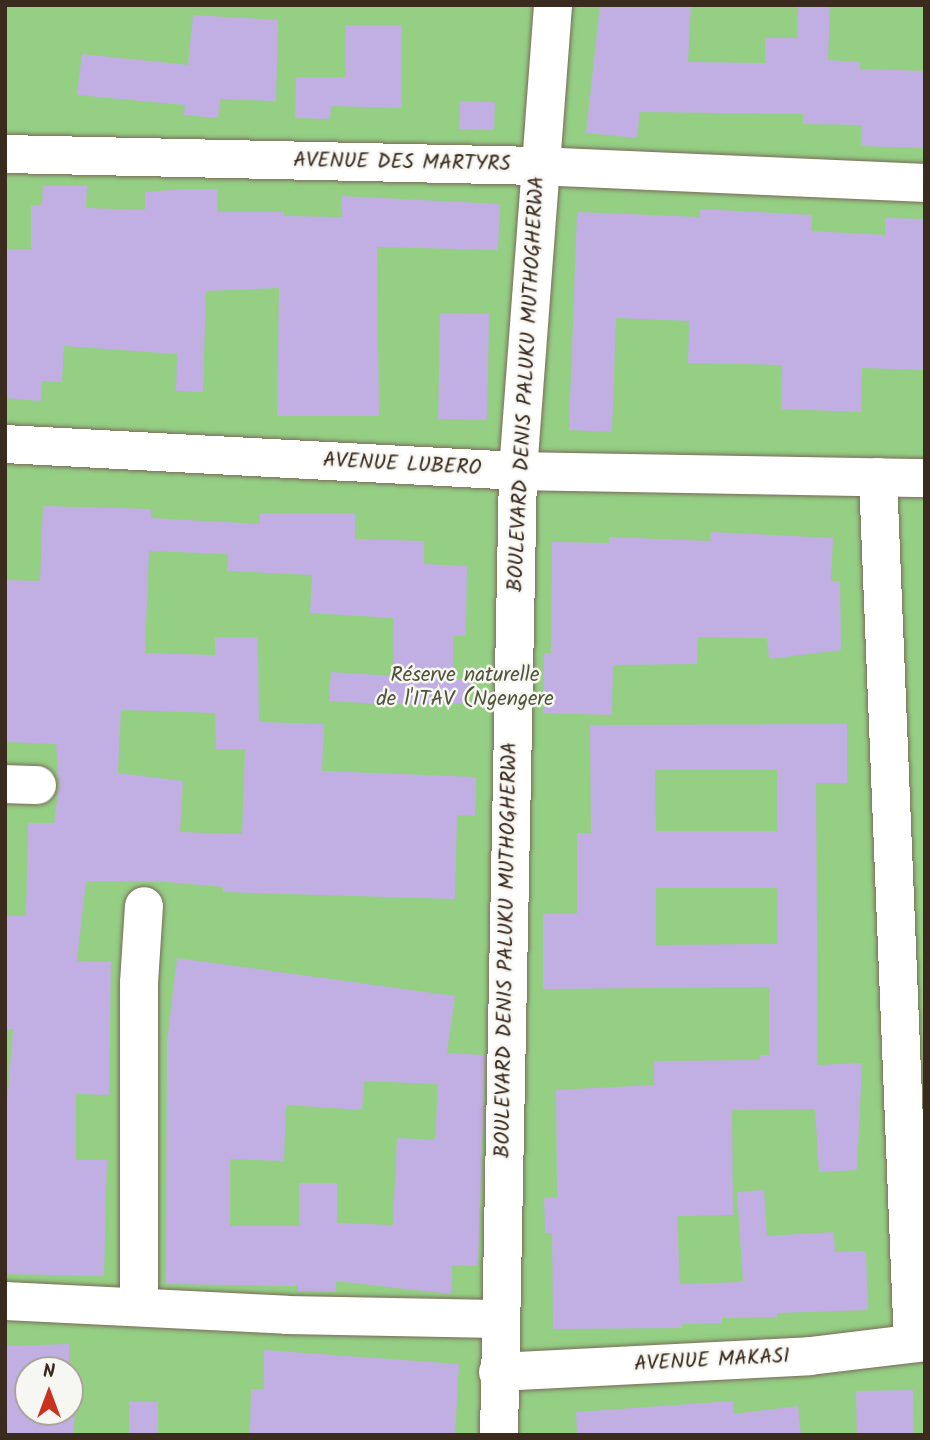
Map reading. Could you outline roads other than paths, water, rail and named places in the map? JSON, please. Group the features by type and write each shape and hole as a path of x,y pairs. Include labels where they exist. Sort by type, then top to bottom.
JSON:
{"street":[{"name":"BOULEVARD DENIS PALUKU MUTHOGHERWA","path":"499,1435 499,1318 518,471 538,166 553,5"},
{"name":"AVENUE DES MARTYRS","path":"5,153 538,166 925,183"},
{"name":"AVENUE LUBERO","path":"5,444 518,471 925,478"},
{"path":"878,477 919,1343"},
{"path":"139,1307 139,983 144,906"},
{"path":"5,1301 499,1318"},
{"name":"AVENUE MAKASI","path":"498,1372 810,1356 919,1343"}],"park label":[{"name":"Réserve naturelle de l'ITAV (Ngengere","path":"465,688"}]}
